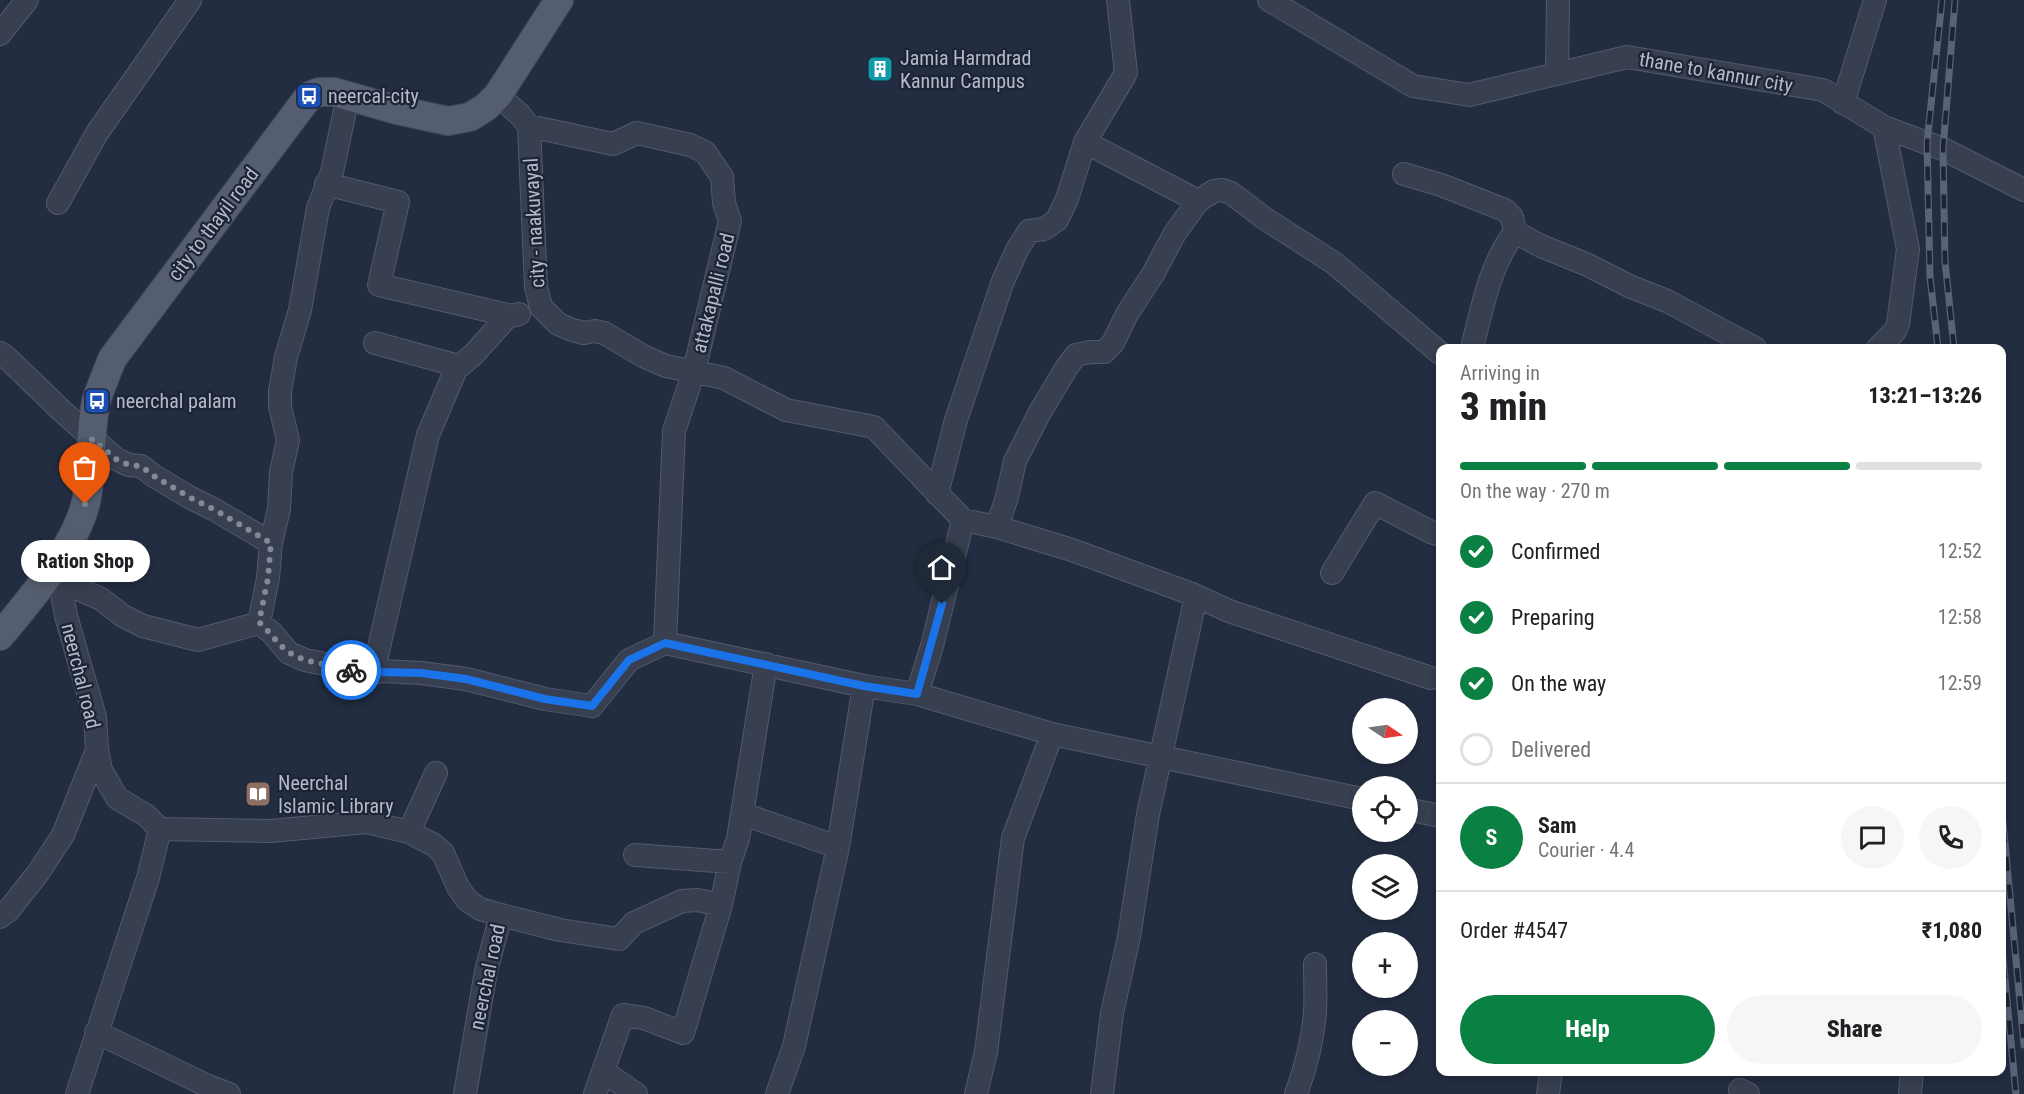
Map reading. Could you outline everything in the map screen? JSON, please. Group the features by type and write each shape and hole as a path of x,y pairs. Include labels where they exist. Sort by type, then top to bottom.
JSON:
{"main road":[{"name":"city to thayil road","path":"0,636 54,579 71,540 85,504 91,475 92,439 97,401 112,359 309,96 319,92 334,92 448,122 470,117 486,107 498,95 560,0"}],"street":[{"path":"0,34 27,0"},
{"path":"58,203 98,133 190,0"},
{"path":"937,494 956,420 1003,281 1018,248 1029,231 1044,229 1057,220 1067,199 1085,142 1126,72 1118,0"},
{"name":"thane to kannur city","path":"1269,0 1413,86 1469,95 1627,57 1823,90 1884,127 1943,149 2024,190"},
{"path":"1557,74 1558,0"},
{"path":"1843,103 1875,0"},
{"path":"498,95 529,126"},
{"path":"259,622 268,578 271,543 279,509 279,488 288,440 280,407 280,391 286,357 300,310 318,208 332,172 348,96"},
{"name":"city - naakuvayal","path":"529,126 536,287 541,307 558,324 584,333 595,331 604,333 645,357 666,366 723,378 786,410 874,428 963,520"},
{"name":"attakapalli road","path":"529,126 613,144 637,133 690,145 705,152 722,177 724,203 730,220 694,371 674,431 665,643"},
{"path":"1882,344 1895,331 1898,324 1908,249 1884,127"},
{"path":"1085,142 1198,201"},
{"path":"1404,174 1441,184 1505,210 1512,217 1515,232 1508,241 1491,279 1473,344"},
{"path":"326,184 398,202 379,285 512,316 541,307"},
{"path":"997,527 1016,461 1040,412 1067,366 1076,355 1090,351 1104,352 1113,343 1127,314 1153,274 1175,233 1198,201 1214,191 1223,190 1231,193 1264,218 1334,263 1436,350"},
{"path":"1515,232 1629,286 1667,301 1748,344"},
{"path":"373,673 428,435 456,369 473,355 509,315"},
{"path":"375,343 459,366"},
{"path":"0,353 116,459 129,465 141,466 189,497 271,543"},
{"path":"1332,573 1375,503 1436,534"},
{"path":"917,694 932,646 963,520 997,527 1106,561 1287,632 1431,678"},
{"path":"54,579 100,599 123,616 143,626 198,640 259,622"},
{"name":"neerchal road","path":"54,579 95,717 101,770 117,798 147,816 160,829 271,831 368,822 409,832 434,845 443,853 458,887 467,900 480,909 501,915 486,971 465,1094"},
{"path":"1102,1094 1112,1013 1129,937 1148,814 1196,596"},
{"path":"259,622 289,653 305,660 365,675 382,672 421,673 466,679 545,699 592,706 629,660 665,643 864,686 917,694 1052,734 1352,797"},
{"path":"595,1094 623,1015 644,1018 683,1033 721,905 743,814 766,664"},
{"path":"777,1094 794,1046 838,847 864,686"},
{"path":"976,1094 986,1052 1013,838 1052,734"},
{"path":"0,917 8,911 38,873 63,835 97,750"},
{"path":"409,832 435,773"},
{"path":"1418,811 1436,815"},
{"path":"743,814 838,847"},
{"path":"77,1094 148,878 160,829"},
{"path":"635,855 730,862"},
{"path":"501,915 560,930 619,939 634,923 682,902 697,900 721,905"},
{"path":"1296,1094 1311,1042 1315,1010 1315,964"},
{"path":"96,1032 229,1094"},
{"path":"603,1071 636,1094"},
{"path":"1548,1094 1550,1076"},
{"path":"1910,1094 1912,1076"}],"railway":[{"path":"1938,344 1930,277 1927,143 1942,0"},
{"path":"1954,344 1945,261 1943,149 1955,0"},
{"path":"2006,854 2024,1045"},
{"path":"2006,989 2016,1094"}],"way so far":[{"path":"85,504 91,475 92,439 116,459 129,465 141,466 189,497 248,528 271,543 268,578 259,622 289,653 305,660 351,670"}],"place":[{"name":"Jamia Harmdrad Kannur Campus","path":"880,69"},
{"name":"neercal-city","path":"309,96"},
{"name":"neerchal palam","path":"97,401"},
{"name":"Ration Shop","path":"85,504"},
{"name":"Neerchal Islamic Library","path":"258,794"}],"route":[{"path":"351,670 365,675 382,672 421,673 466,679 545,699 592,706 629,660 665,643 864,686 917,694 942,604"}]}
